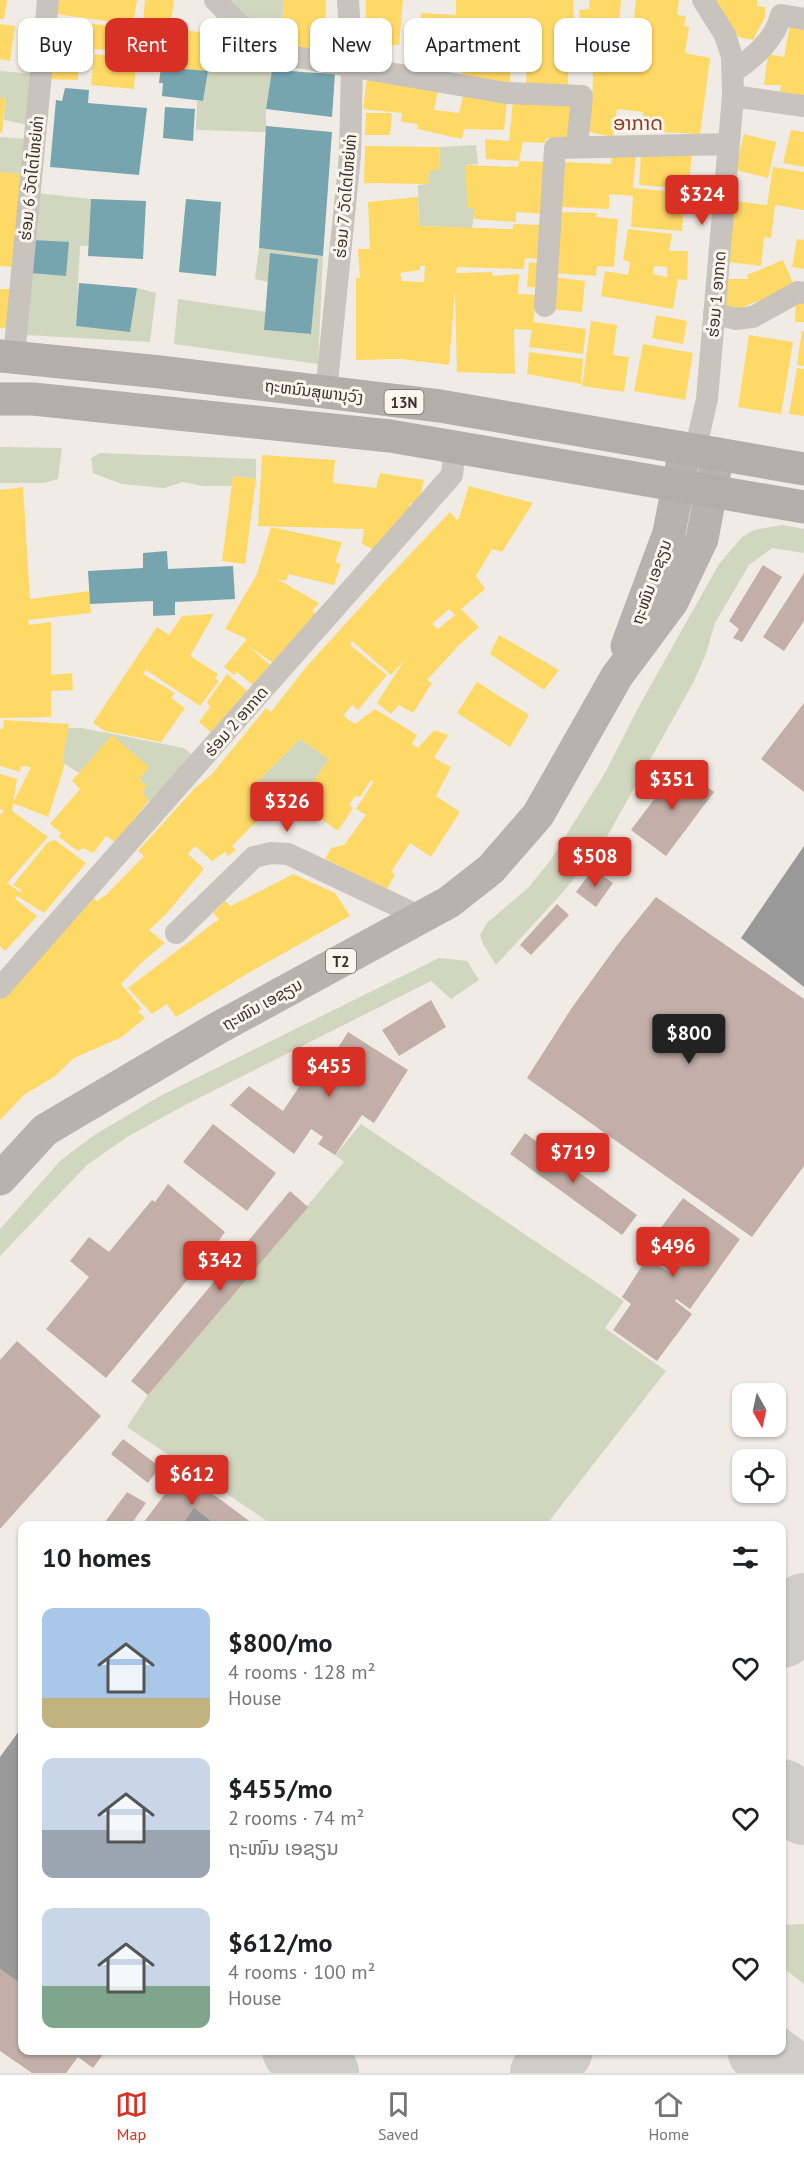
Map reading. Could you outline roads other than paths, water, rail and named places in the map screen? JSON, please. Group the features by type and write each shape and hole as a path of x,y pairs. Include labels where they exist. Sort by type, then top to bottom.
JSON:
{"highway":[{"name":"ຖະຫນົນສຸພານຸວົງ","path":"7,356 440,406 804,469"},
{"name":"13N","path":"0,399 33,399 390,435 804,507"}],"main road":[{"name":"ຖະໜົນ ເອຊຽນ","path":"617,676 669,533 678,485 699,451"},
{"name":"ຖະໜົນ ເອຊຽນ","path":"0,1179 45,1130 218,1028 449,902 491,869 538,815 617,676 672,602 702,540 710,490 699,451"}],"street":[{"name":"ຮ່ອມ 6 ວັດໄຕໄຫຍ່ທ່າ","path":"7,356 48,0"},
{"path":"214,0 267,51 310,58"},
{"name":"ຮ່ອມ 7 ວັດໄຕໄຫຍ່ທ່າ","path":"348,0 349,18"},
{"name":"ຮ່ອມ 1 ອາກາດ","path":"699,451 707,399 733,96 732,57 725,35 703,0"},
{"path":"733,72 758,54 779,23 781,15 804,19"},
{"name":"ຮ່ອມ 7 ວັດໄຕໄຫຍ່ທ່າ","path":"327,392 350,156 352,72"},
{"path":"390,72 506,93 582,96 577,147"},
{"path":"733,96 804,106"},
{"path":"545,306 555,148 729,144"},
{"path":"714,313 735,319 753,317 798,292 804,293"},
{"name":"ຮ່ອມ 2 ອາກາດ","path":"0,988 452,476 455,447"},
{"path":"176,933 254,857 271,853 288,854 421,917"}],"district":[{"name":"ອາກາດ","path":"638,123"}]}
